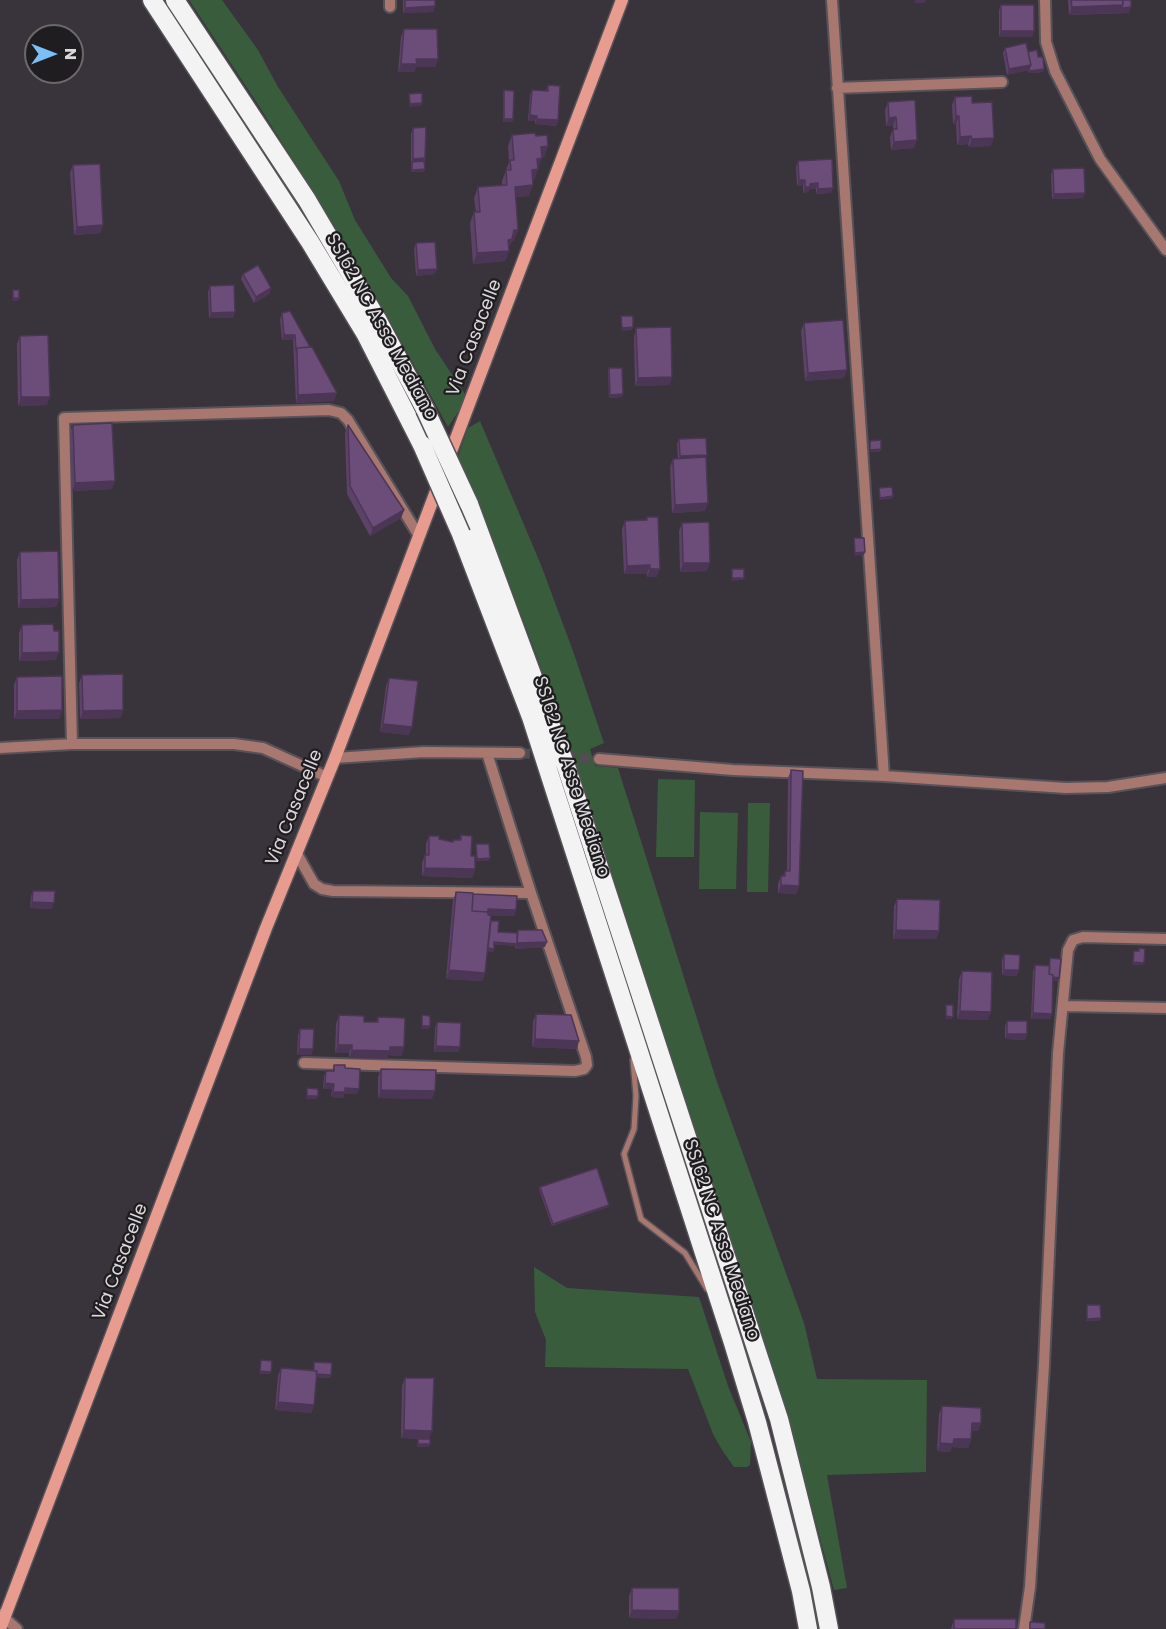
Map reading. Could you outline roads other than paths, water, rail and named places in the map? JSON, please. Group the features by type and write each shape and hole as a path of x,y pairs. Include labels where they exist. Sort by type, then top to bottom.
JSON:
{"highway":[{"name":"SS162 NC Asse Mediano","path":"152,0 310,242 365,333 422,445 461,534 531,717 733,1343 757,1422 801,1591 808,1629"},
{"name":"SS162 NC Asse Mediano","path":"175,0 307,200 377,319 425,409 469,504 567,769 779,1419 821,1587 829,1629"}],"street":[{"name":"Via Casacelle","path":"2,1620 296,852 335,758 622,0"},
{"path":"832,0 885,776"},
{"path":"1045,0 1046,42 1055,71 1100,159 1166,250"},
{"path":"837,88 1002,82"},
{"path":"72,744 64,418 329,410 341,413 348,420 419,536"},
{"path":"0,748 72,744 234,744 263,748 327,777"},
{"path":"335,758 424,752 519,753"},
{"path":"304,1063 575,1071 584,1069 587,1065 487,753"},
{"path":"599,759 733,771 885,776 1066,788 1108,787 1166,778"},
{"path":"296,852 314,884 322,889 333,891 531,893"},
{"path":"1024,1629 1030,1587 1044,1365 1058,1053 1068,950 1073,940 1083,937 1166,939"},
{"path":"1062,1006 1166,1008"},
{"path":"2,1620 17,1629"}],"lane":[{"path":"631,1032 636,1096 634,1129 624,1154 641,1219 685,1253 703,1281 733,1343"}],"tunnel":[{"path":"520,753 599,759"}]}
